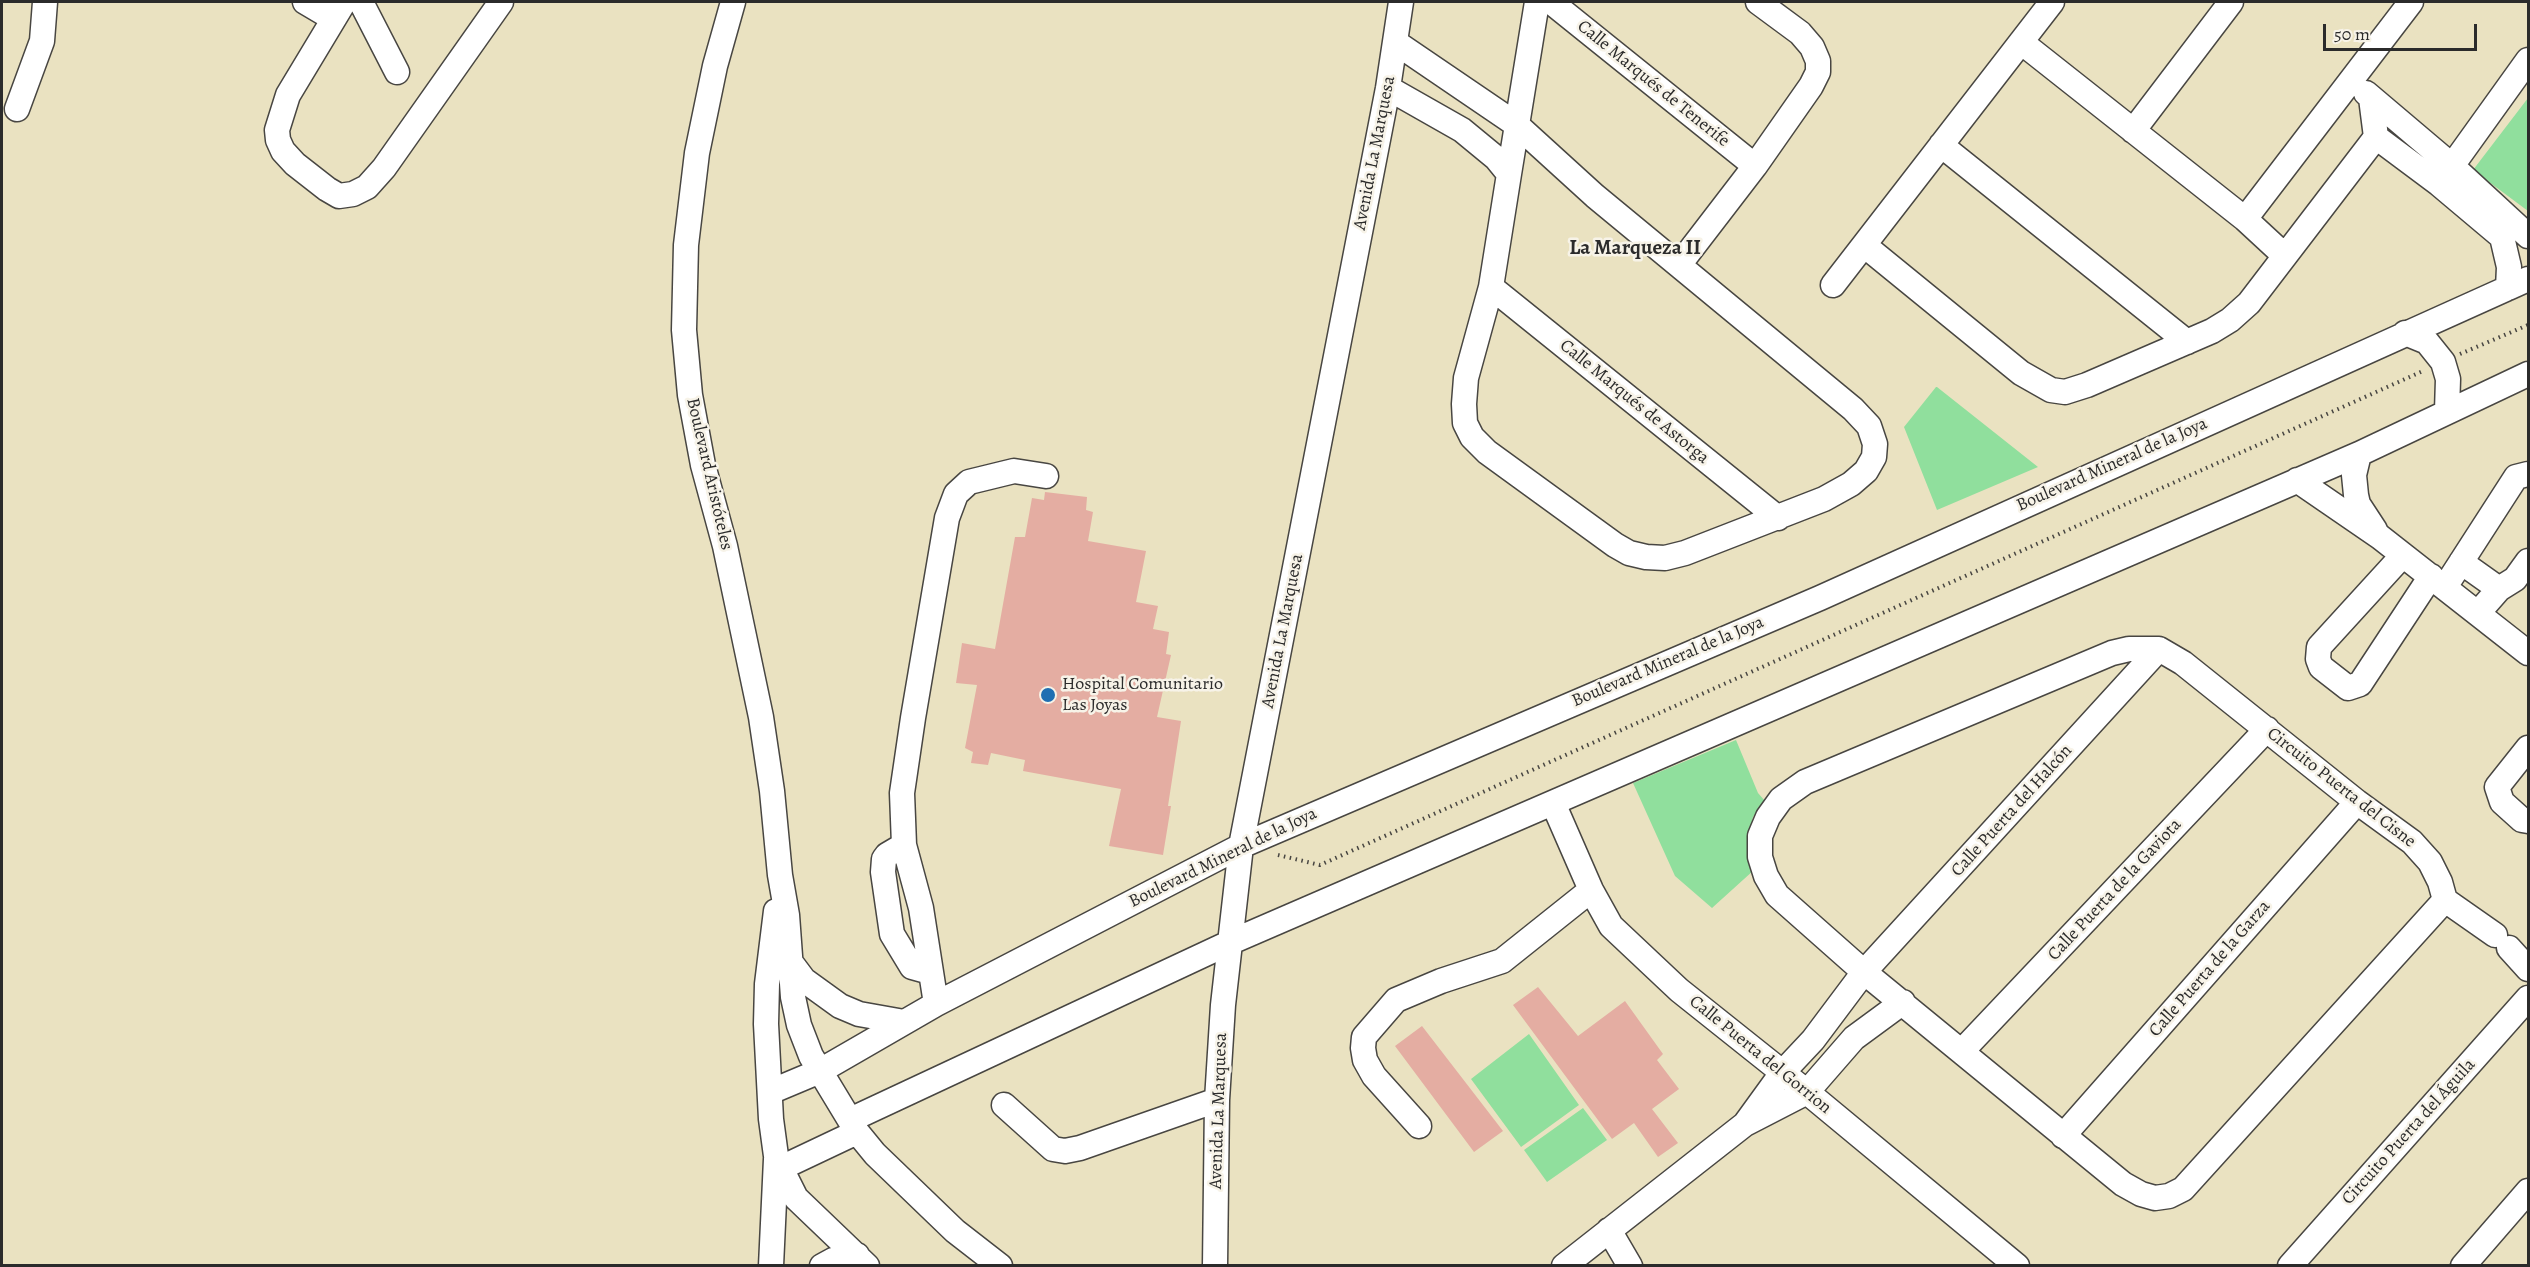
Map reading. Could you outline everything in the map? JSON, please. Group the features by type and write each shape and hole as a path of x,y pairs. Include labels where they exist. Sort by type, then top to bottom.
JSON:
{"street":[{"path":"17,109 42,41 45,2"},
{"path":"304,2 338,10 288,95 277,130 278,140 295,164 339,196 353,195 367,187 384,168 501,2"},
{"path":"361,2 397,72"},
{"name":"Boulevard Aristóteles","path":"733,2 715,66 697,153 686,245 684,330 690,395 703,465 726,546 761,717 787,915 793,997 799,1025 820,1071 853,1126 875,1154 955,1231 1000,1266"},
{"name":"Avenida La Marquesa","path":"1215,1266 1217,1100 1223,1005 1241,846 1388,88 1401,2"},
{"path":"1395,42 1517,125 1595,196 1853,409 1869,426 1875,444 1874,457 1866,471 1851,484 1824,500 1685,553 1665,558 1646,557 1629,553 1615,545 1487,452 1472,437 1465,423 1466,378 1491,287 1509,174 1517,125 1537,2"},
{"name":"Calle Marqués de Tenerife","path":"1551,2 1755,166"},
{"path":"1679,265 1755,166 1811,86 1818,72 1818,61 1812,47 1800,33 1758,2"},
{"path":"1833,285 2052,2"},
{"path":"2133,131 2231,2"},
{"path":"2245,219 2411,2"},
{"path":"2021,42 2245,219 2285,256"},
{"path":"2445,174 2529,60"},
{"path":"2350,79 2445,174 2502,237 2509,267 2518,283"},
{"path":"1388,88 1462,130 1496,158 1509,174"},
{"path":"1864,245 2021,373 2051,390 2065,392 2087,386 2187,342 2230,320 2249,303 2376,136 2371,98"},
{"path":"2376,136 2445,174 2529,236"},
{"path":"1941,145 2187,342"},
{"name":"Boulevard Mineral de la Joya","path":"770,1092 820,1071 936,1004 1241,846 1820,597 2518,283"},
{"name":"Calle Marqués de Astorga","path":"1491,287 1778,518"},
{"path":"2405,333 2427,342 2443,362 2448,379 2447,411"},
{"path":"778,1162 1231,942 2359,454 2529,374"},
{"path":"2359,454 2354,475 2356,495 2362,510 2380,537"},
{"path":"936,1004 921,908 904,845 902,805 905,771 951,504 956,494 969,482 1014,471 1046,476"},
{"path":"2403,555 2319,647 2318,659 2321,667 2348,687 2360,684 2414,602 2461,562 2516,477 2529,474"},
{"path":"2297,480 2380,537 2529,653"},
{"path":"2478,613 2499,589 2515,579 2529,561"},
{"path":"2461,562 2499,589"},
{"path":"2381,579 2414,602"},
{"path":"2159,649 2129,649 2112,653 1805,782 1781,799 1768,817 1760,836 1760,857 1766,876 1777,895 1864,972 2123,1184 2141,1194 2156,1198 2183,1190 2445,900 2502,941 2529,969"},
{"name":"Circuito Puerta del Cisne","path":"2159,649 2183,663 2357,802 2412,842 2424,855 2440,882 2445,900"},
{"name":"Calle Puerta del Halcón","path":"1864,972 2159,649"},
{"name":"Calle Puerta de la Gaviota","path":"1962,1051 2267,729"},
{"path":"2529,748 2498,786 2502,802 2522,820 2529,821"},
{"name":"Calle Puerta de la Garza","path":"2063,1136 2357,802"},
{"name":"Calle Puerta del Gorrion","path":"1553,803 1592,890 1611,926 1638,954 1678,990 1807,1092 2017,1266"},
{"path":"904,845 884,859 883,872 892,934 912,967 930,972"},
{"name":"Boulevard Aristóteles","path":"778,1162 770,1092 766,1024 767,984 780,875"},
{"path":"1419,1126 1374,1076 1365,1060 1364,1037 1396,1000 1441,981 1502,961 1592,890"},
{"path":"889,912 921,908"},
{"path":"789,960 804,980 840,1006 859,1014 904,1022"},
{"path":"1745,1124 1782,1073 1813,1040 1864,972"},
{"name":"Circuito Puerta del Águila","path":"2290,1266 2529,998"},
{"path":"1579,1261 1609,1230 1745,1124 1807,1092 1854,1038 1903,1002"},
{"path":"1004,1105 1053,1149 1065,1151 1080,1148 1217,1100"},
{"path":"778,1162 796,1198 862,1261"},
{"path":"771,1266 778,1162"},
{"path":"2463,1266 2529,1191"},
{"path":"1609,1230 1630,1266"},
{"path":"822,1266 833,1260 862,1261"}],"path":[{"path":"1275,854 1320,865 2529,325"}],"green space":[{"path":"2528,98 2528,211 2473,170"},
{"path":"1936,387 2038,467 1937,510 1904,427"},
{"path":"1736,740 1758,793 1765,801 1753,817 1747,840 1747,852 1754,870 1712,908 1675,876 1633,783"},
{"path":"1529,1034 1579,1105 1521,1147 1471,1079"},
{"path":"1583,1108 1607,1140 1547,1182 1524,1150"}],"building":[{"path":"1045,492 1087,497 1086,510 1093,512 1088,541 1146,551 1136,602 1158,606 1153,629 1169,632 1166,654 1171,655 1157,717 1181,721 1163,855 1109,846 1121,789 1023,771 1025,760 991,753 988,765 971,763 973,752 965,748 977,685 956,683 962,643 995,649 1015,537 1025,537 1032,498 1044,500"},
{"path":"1538,987 1578,1036 1625,1001 1663,1054 1657,1060 1679,1089 1652,1109 1678,1143 1658,1157 1634,1123 1612,1139 1513,1005"},
{"path":"1422,1026 1503,1131 1474,1152 1395,1046"}],"place":[{"name":"Hospital Comunitario Las Joyas","path":"1048,695"}],"district":[{"name":"La Marqueza II","path":"1635,249"}]}
